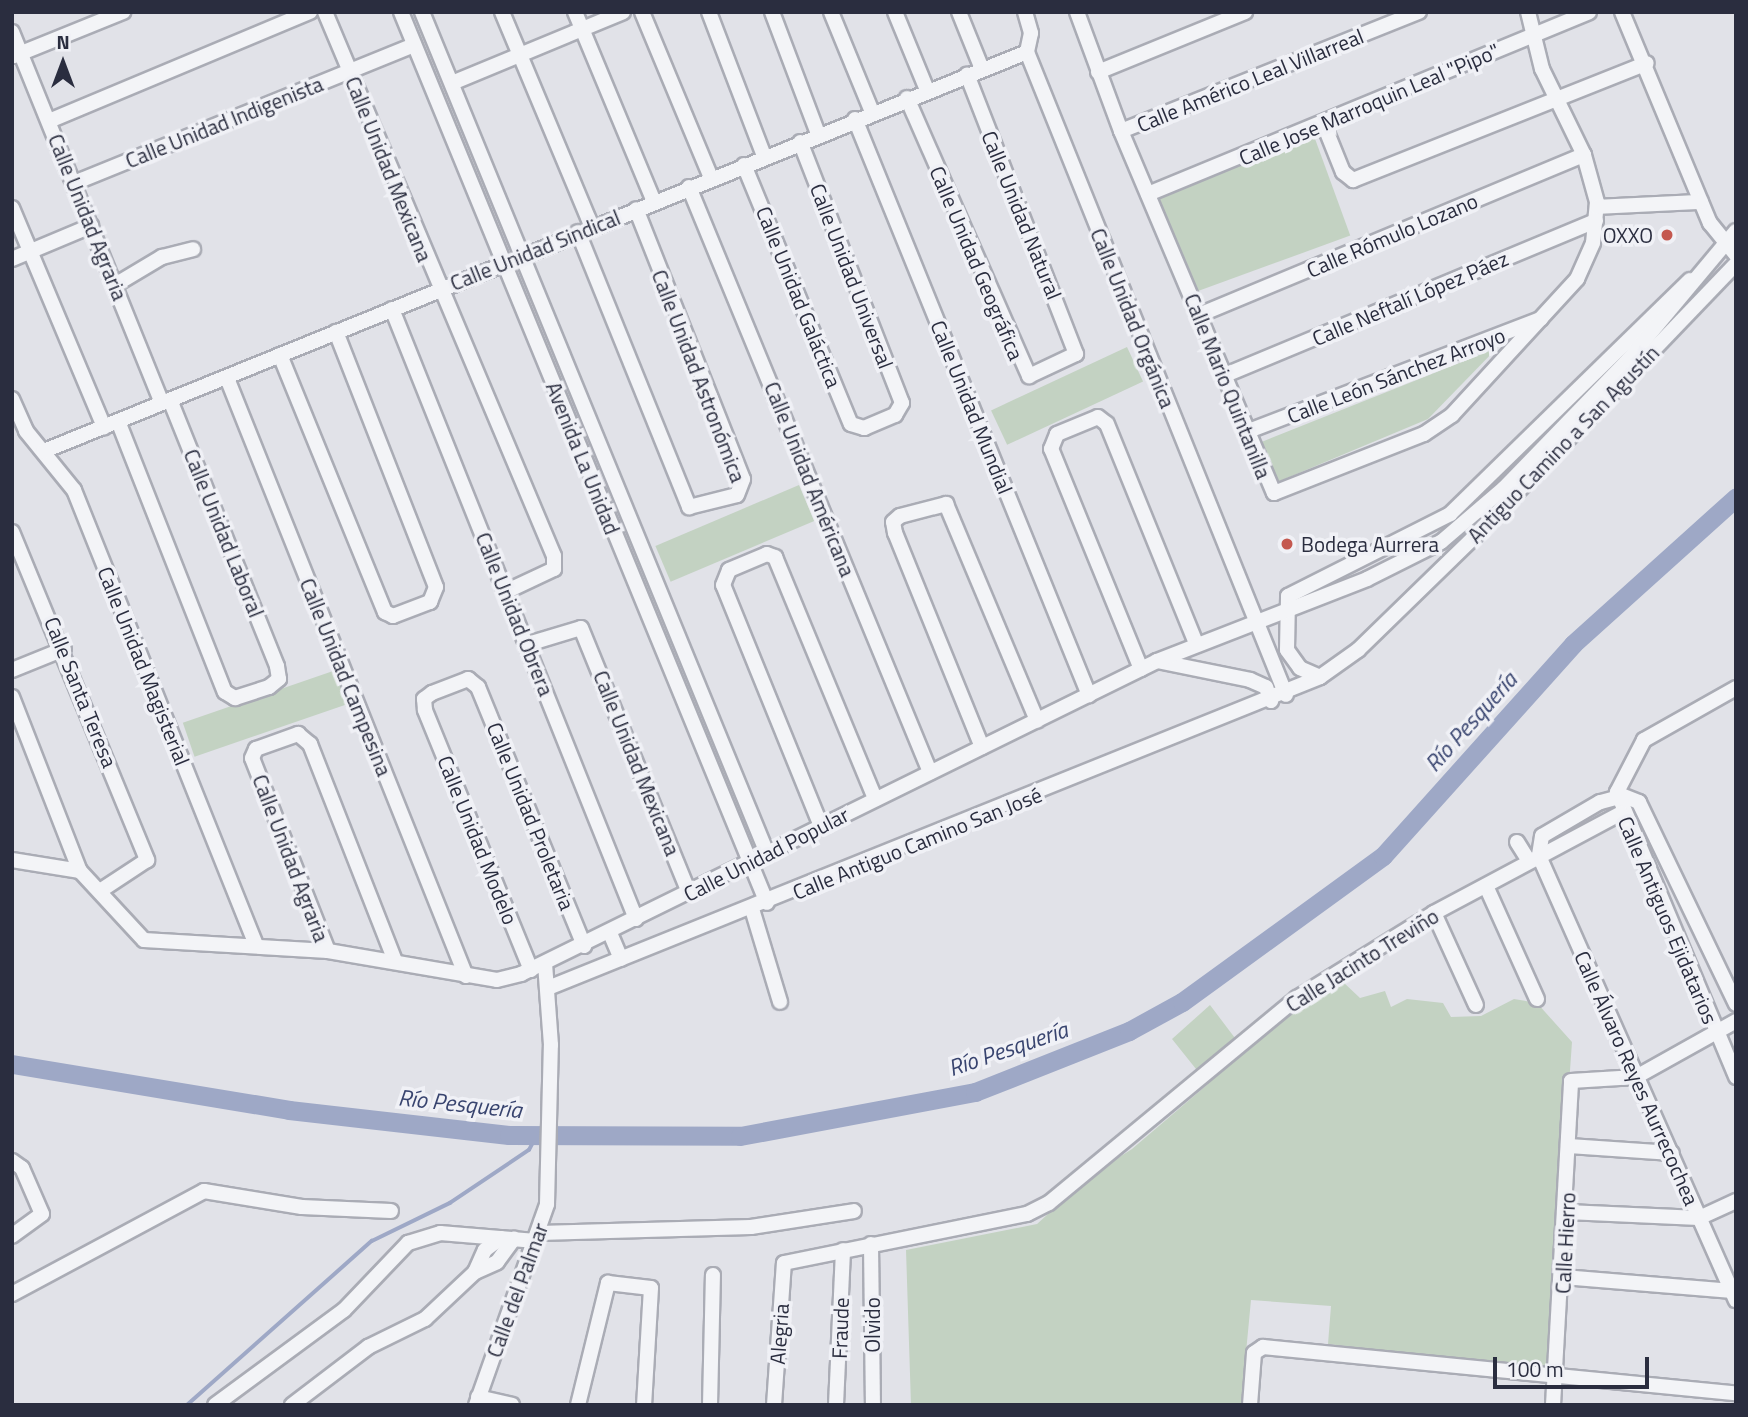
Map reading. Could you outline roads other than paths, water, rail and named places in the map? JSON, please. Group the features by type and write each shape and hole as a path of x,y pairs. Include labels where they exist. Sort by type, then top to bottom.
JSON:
{"street":[{"path":"16,55 123,12"},
{"path":"49,121 310,12"},
{"name":"Calle Unidad Mexicana","path":"325,12 554,555 554,569 507,591"},
{"name":"Avenida La Unidad","path":"401,12 506,263 745,863 767,903"},
{"name":"Avenida La Unidad","path":"422,12 767,853"},
{"path":"502,12 585,230"},
{"path":"575,12 654,202"},
{"path":"452,83 623,12"},
{"path":"642,12 711,178"},
{"path":"709,12 764,156"},
{"path":"772,12 818,134"},
{"path":"831,12 872,112"},
{"path":"895,12 927,90"},
{"path":"959,12 982,69"},
{"name":"Calle Unidad Orgánica","path":"1025,12 1031,33 1027,52 1286,695"},
{"name":"Calle Mario Quintanilla","path":"1077,12 1121,131 1271,490 1283,491 1424,434 1452,415 1545,317 1577,279 1597,214"},
{"path":"1098,72 1245,12"},
{"name":"Calle Américo Leal Villarreal","path":"1121,131 1419,12"},
{"path":"1528,12 1542,69 1559,98 1584,155 1597,214"},
{"name":"Calle Jose Marroquin Leal \"Pipo\"","path":"1148,194 1324,125 1589,12"},
{"path":"1622,12 1647,63 1701,202 1731,249"},
{"name":"Calle Unidad Agraria","path":"12,32 16,55 49,121 115,285 166,401"},
{"name":"Calle Unidad Indigenista","path":"74,183 414,45"},
{"name":"Calle Unidad Sindical","path":"44,451 908,97 1027,52"},
{"path":"1324,125 1343,172 1353,180 1647,63"},
{"name":"Calle Unidad Natural","path":"967,75 1076,355"},
{"name":"Calle Unidad Geográfica","path":"908,97 1023,373 1029,376 1076,355"},
{"name":"Calle Unidad Mundial","path":"855,119 1089,695"},
{"name":"Calle Unidad Universal","path":"800,142 902,410 854,428"},
{"name":"Calle Rómulo Lozano","path":"1199,315 1584,155"},
{"name":"Calle Unidad Galáctica","path":"744,164 854,428"},
{"name":"Calle Unidad Américana","path":"690,187 930,772"},
{"name":"Calle Neftalí López Páez","path":"1223,376 1597,214 1701,202"},
{"path":"12,208 111,424"},
{"name":"Calle Unidad Astronómica","path":"585,230 691,511 737,495 744,484 636,209"},
{"path":"12,259 91,226"},
{"name":"Antiguo Camino a San Agustín","path":"1255,622 1292,610 1424,552 1468,521 1589,400 1698,277 1731,249 1736,231"},
{"path":"115,285 162,257 193,249"},
{"name":"Antiguo Camino a San Agustín","path":"1286,695 1320,677 1358,650 1474,537 1736,264"},
{"path":"1320,677 1300,668 1287,650 1292,610 1288,596 1450,514 1592,375 1698,277"},
{"name":"Calle Unidad Obrera","path":"392,309 636,919"},
{"name":"Calle León Sánchez Arroyo","path":"1246,432 1545,317"},
{"path":"280,355 381,604 388,615 400,614 435,599 436,587 336,332"},
{"path":"1589,400 1592,375"},
{"name":"Calle Unidad Campesina","path":"227,378 466,976"},
{"name":"Calle Unidad Magisterial","path":"12,399 26,431 74,490 256,945"},
{"name":"Calle Unidad Laboral","path":"111,424 222,686 235,698 269,687 279,679 277,666 166,401"},
{"path":"1141,669 1050,444 1057,434 1102,418 1196,643"},
{"path":"982,747 895,533 893,522 900,516 940,502 949,508 1037,721"},
{"path":"1360,561 1405,549 1468,521"},
{"name":"Calle Santa Teresa","path":"12,532 64,649 146,854 142,869 103,889"},
{"path":"821,826 723,586 729,570 767,554 775,557 874,799"},
{"name":"Calle Unidad Popular","path":"103,889 137,938 328,951 497,980 531,970 584,946 745,863 1141,669 1196,643 1255,622"},
{"name":"Calle Unidad Mexicana","path":"528,644 576,626 585,634 690,892"},
{"path":"12,670 64,649"},
{"path":"1157,662 1250,680 1266,687 1271,701"},
{"name":"Calle Unidad Proletaria","path":"425,710 424,699 432,693 468,679 478,687 584,946"},
{"path":"1517,842 1534,859 1539,842 1552,826 1617,797 1644,740 1736,688"},
{"name":"Calle Antiguo Camino San José","path":"548,988 1286,695"},
{"path":"12,697 80,871"},
{"name":"Calle Unidad Modelo","path":"425,710 531,970"},
{"name":"Calle Unidad Agraria","path":"328,951 254,764 253,752 262,746 298,734 310,744 395,961"},
{"name":"Calle Antiguos Ejidatarios","path":"1736,1004 1647,815 1633,798 1617,797 1621,813 1736,1077"},
{"name":"Calle Jacinto Treviño","path":"784,1263 1027,1214 1049,1203 1297,998 1434,914 1621,813"},
{"name":"Calle Álvaro Reyes Aurrecochea","path":"1534,859 1672,1153 1734,1296"},
{"path":"12,860 80,871 103,889"},
{"path":"1486,886 1537,999"},
{"path":"752,909 780,1002"},
{"path":"1434,914 1476,1005"},
{"path":"610,933 621,959"},
{"name":"Calle del Palmar","path":"477,1401 538,1237 550,1174 551,1045 545,964"},
{"path":"1636,1077 1717,1035 1736,1021"},
{"name":"Calle Hierro","path":"1553,1405 1567,1212 1571,1081 1636,1077"},
{"path":"1569,1146 1672,1153"},
{"path":"12,1236 43,1214 15,1163"},
{"path":"12,1294 204,1191 302,1207 391,1211"},
{"path":"1567,1212 1699,1218 1736,1201"},
{"path":"215,1405 344,1310 408,1243 440,1233 507,1239 751,1227 853,1211"},
{"path":"292,1405 368,1347 425,1319 475,1272 485,1250 507,1239"},
{"name":"Olvido","path":"872,1244 873,1405"},
{"name":"Fraude","path":"836,1405 843,1250"},
{"name":"Alegria","path":"774,1405 784,1263"},
{"path":"710,1405 713,1275"},
{"path":"1563,1277 1734,1296"},
{"path":"578,1405 608,1283 651,1287 644,1405"},
{"path":"1250,1405 1252,1362 1258,1348 1271,1347 1554,1379 1736,1393"},
{"path":"477,1401 512,1405"}],"waterway":[{"name":"Río Pesquería","path":"12,1064 289,1110 509,1135 740,1136 975,1092 1129,1031 1182,1002 1383,856 1573,644 1736,497"},
{"path":"187,1405 372,1241 450,1203 529,1150 537,1135"}],"place":[{"name":"OXXO","path":"1667,235"},
{"name":"Bodega Aurrera","path":"1287,544"}]}
